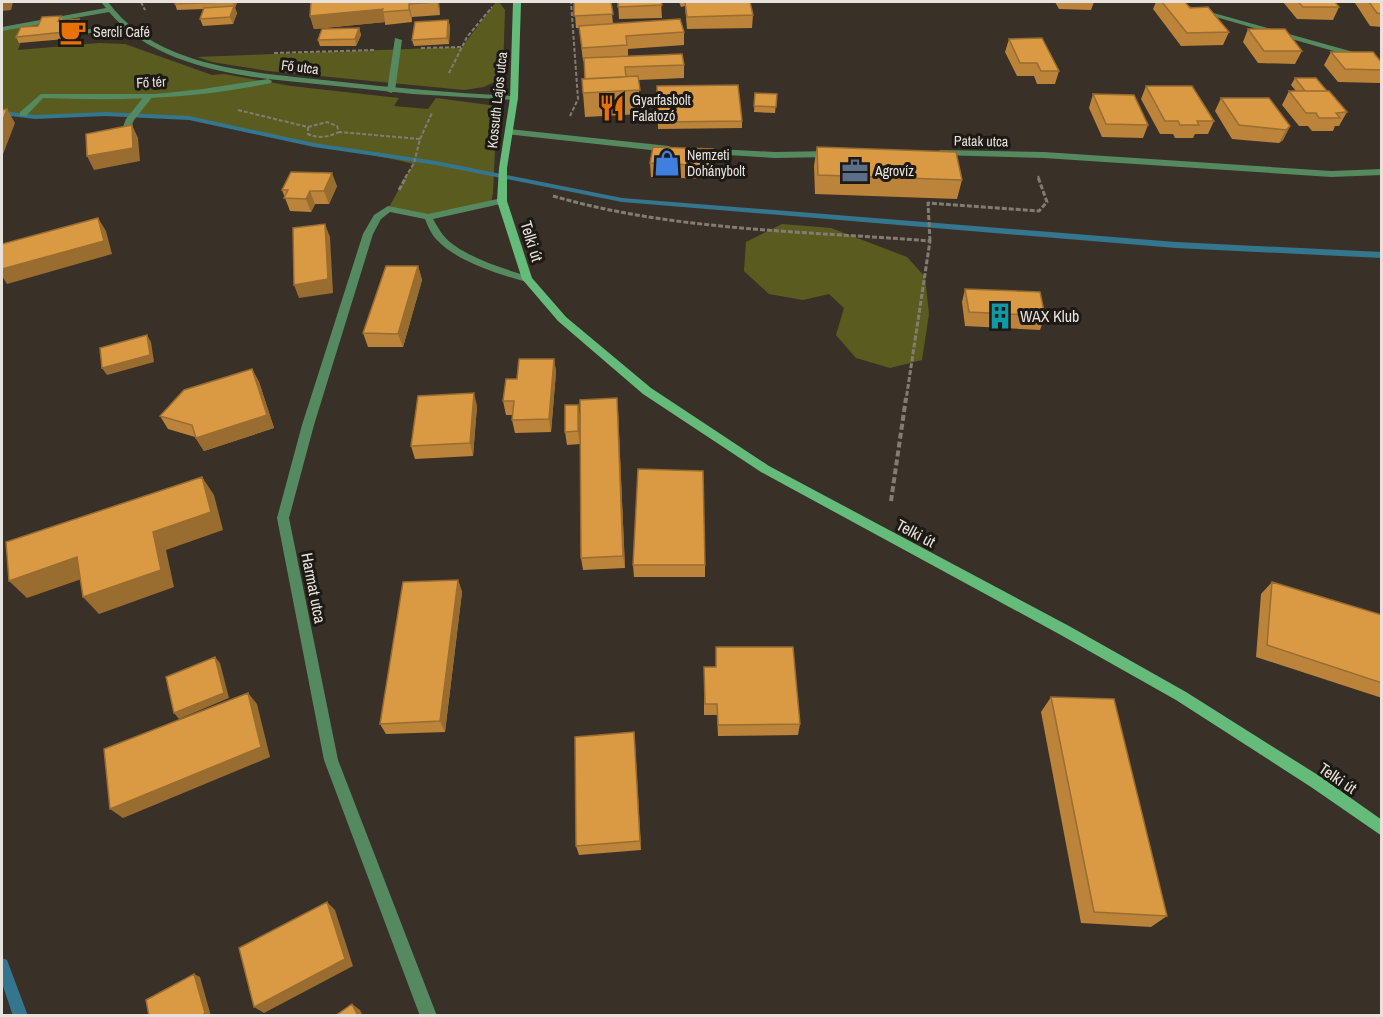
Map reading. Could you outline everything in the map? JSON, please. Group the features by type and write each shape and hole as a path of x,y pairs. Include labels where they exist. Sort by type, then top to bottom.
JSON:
{"main road":[{"name":"Kossuth Lajos utca","path":"502,201 503,168 514,98 517,2"},
{"name":"Telki út","path":"502,201 527,279 562,319 647,391 765,469 1064,630 1181,696 1316,783 1382,829"}],"street":[{"name":"Fő utca","path":"105,2 109,10 128,26 153,41 206,65 240,73 391,91 514,98"},
{"path":"1168,2 1382,63"},
{"path":"2,30 109,10"},
{"path":"84,32 128,26"},
{"path":"391,91 398,45"},
{"name":"Fő tér","path":"23,114 41,96 105,98 193,93 286,78"},
{"path":"124,134 133,115 149,96"},
{"path":"509,132 660,149 775,155 842,154"},
{"name":"Patak utca","path":"932,153 1030,155 1331,174 1382,172"},
{"name":"Harmat utca","path":"429,1016 331,760 284,518 308,424 368,234 377,217 388,209 428,217 502,201"},
{"path":"428,217 441,239 456,249 501,272 527,279"}],"path":[{"path":"441,95 462,47 496,2"},
{"path":"560,139 578,99 571,2"},
{"path":"271,53 398,45 462,47"},
{"path":"236,110 308,127 327,122 337,126 339,132"},
{"path":"308,127 308,134 316,138 328,137 339,132 420,139 414,164"},
{"path":"891,501 930,240 928,203 1039,211 1047,202 1030,155"},
{"path":"553,196 585,206 650,217 930,240"}],"shaded area":[{"path":"496,2 499,2 505,10 503,70 500,79 484,87 464,90 268,71 212,62 197,57 462,47"},
{"path":"45,24 24,34 18,50 99,43 125,44 212,75 224,74 291,86 399,98 394,106 428,109 436,98 497,106 491,203 428,217 388,209 413,164 219,123 166,116 49,116 2,113 2,29"},
{"path":"782,224 831,228 907,257 925,277 929,314 922,360 890,368 856,358 836,335 844,308 829,294 803,300 769,294 744,271 746,242"}],"building":[{"path":"176,2 226,2 175,4"},
{"path":"311,2 437,2 409,4 409,10 382,12 383,9 310,16"},
{"path":"574,2 611,2 613,14 574,16"},
{"path":"618,2 661,2 662,5 618,7"},
{"path":"685,2 750,2 753,15 687,17"},
{"path":"1162,2 1185,2 1190,8 1208,7 1229,32 1187,33"},
{"path":"1298,2 1335,2 1339,7 1303,7"},
{"path":"1369,2 1382,2 1382,14 1377,13"},
{"path":"234,6 230,17 200,19 204,8"},
{"path":"61,16 58,21 79,19 74,31 16,37 21,27 38,26 42,17"},
{"path":"680,19 684,32 626,36 627,45 582,48 579,26"},
{"path":"448,20 447,38 412,40 415,22"},
{"path":"359,28 355,39 318,40 322,29"},
{"path":"1248,29 1285,29 1302,51 1264,51"},
{"path":"1042,38 1059,71 1041,71 1037,63 1020,63 1009,39"},
{"path":"1331,52 1373,52 1382,63 1382,70 1345,69"},
{"path":"682,54 684,65 625,67 626,77 585,79 584,58"},
{"path":"638,76 640,90 583,93 582,79"},
{"path":"1295,78 1316,78 1327,91 1305,91"},
{"path":"738,85 742,121 658,122 657,86"},
{"path":"1146,86 1192,86 1214,121 1197,121 1199,125 1180,125 1178,121 1165,121"},
{"path":"1289,91 1329,91 1347,112 1336,113 1340,118 1319,118 1316,113 1306,113"},
{"path":"755,93 777,94 776,107 754,106"},
{"path":"1093,94 1134,95 1148,125 1106,124"},
{"path":"1221,98 1269,98 1290,126 1286,130 1239,125"},
{"path":"7,109 2,123 2,110"},
{"path":"132,125 133,148 87,156 86,134"},
{"path":"653,147 713,149 711,166 650,163"},
{"path":"817,147 956,152 962,180 818,175"},
{"path":"291,172 332,173 324,191 310,191 306,199 284,198 288,190 282,190"},
{"path":"98,218 104,241 2,269 2,244"},
{"path":"325,224 328,279 294,285 293,228"},
{"path":"386,266 418,266 398,334 363,333"},
{"path":"965,289 1040,292 1045,316 969,312"},
{"path":"147,335 150,355 102,368 100,348"},
{"path":"519,359 554,359 549,419 512,420 514,401 503,401 506,379 517,379"},
{"path":"252,369 267,415 196,438 192,425 160,416 184,390"},
{"path":"474,393 470,443 411,446 418,396"},
{"path":"617,398 623,556 581,558 580,400"},
{"path":"565,405 578,405 578,431 565,432"},
{"path":"638,469 703,471 705,565 633,565"},
{"path":"202,477 211,512 153,532 161,570 83,597 77,557 9,581 6,542"},
{"path":"458,580 440,721 380,724 403,582"},
{"path":"1272,582 1382,615 1382,683 1267,645"},
{"path":"716,647 793,647 800,724 718,725 717,704 705,704 704,667 716,667"},
{"path":"215,657 224,693 174,713 166,677"},
{"path":"248,693 261,747 110,809 104,749"},
{"path":"1051,697 1114,699 1167,916 1094,912"},
{"path":"634,732 640,841 576,846 575,737"},
{"path":"327,902 345,959 254,1007 239,948"},
{"path":"194,974 205,1013 201,1016 149,1016 146,1000"},
{"path":"352,1004 358,1016 335,1016"}],"waterway":[{"path":"2,113 35,117 105,114 189,118 314,145 436,163 622,200 1176,245 1382,255"},
{"path":"2,965 21,1016"}],"place":[{"name":"Sercli Café","path":"73,32"},
{"name":"Gyarfasbolt Falatozó","path":"612,108"},
{"name":"Nemzeti Dohánybolt","path":"667,163"},
{"name":"Agrovíz","path":"855,171"},
{"name":"WAX Klub","path":"1000,316"}]}
